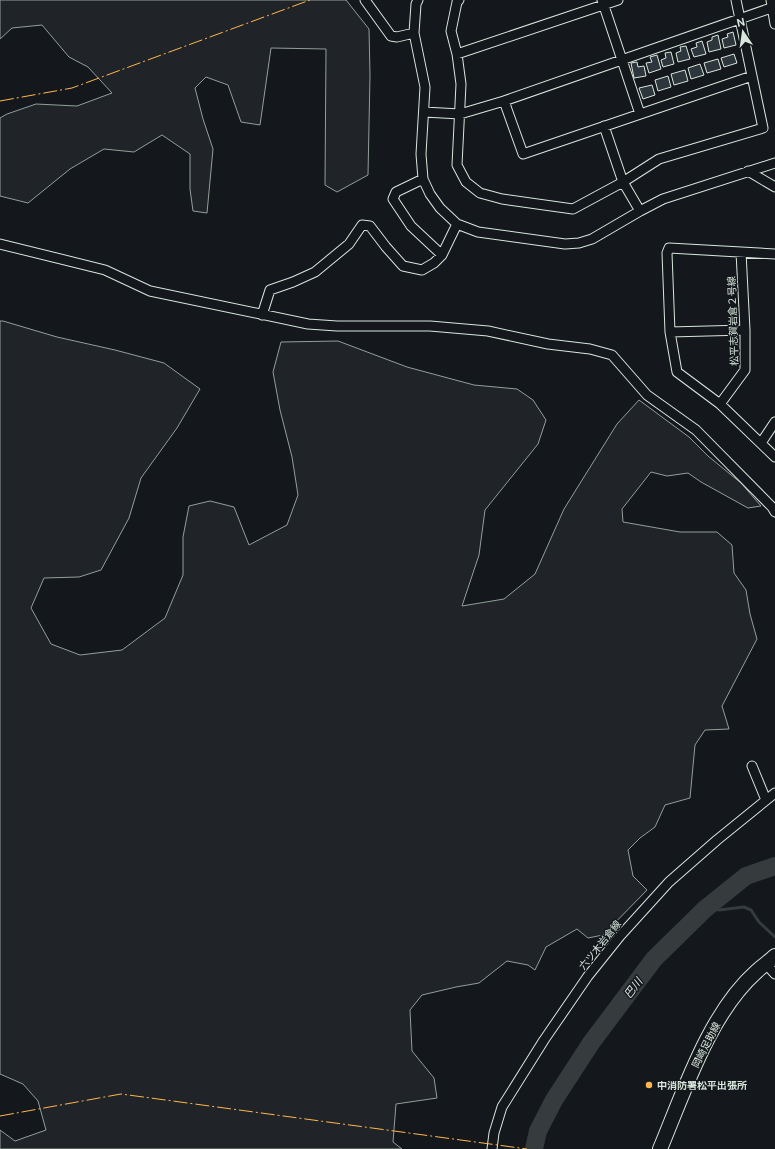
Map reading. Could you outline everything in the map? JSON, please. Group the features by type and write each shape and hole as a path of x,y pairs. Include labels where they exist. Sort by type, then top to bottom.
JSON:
{"main road":[{"name":"岡崎足助線","path":"660,1149 699,1057 716,1023 734,996 755,972 772,965"}],"street":[{"path":"365,0 391,36 397,37 414,33"},
{"path":"418,0 416,4 414,33 425,87 421,154 423,179 434,201 458,224 478,232 565,244 579,243 592,239 663,199 775,163"},
{"path":"459,0 457,2 451,31 457,54 461,84 457,165 466,182 480,193 502,199 573,209 623,182 660,159 763,128 736,0"},
{"path":"457,54 603,2 618,0"},
{"path":"603,2 640,114"},
{"path":"424,112 460,114 504,101 739,19 771,4 775,24"},
{"path":"504,101 522,154 752,76"},
{"path":"604,126 623,182 640,211"},
{"path":"748,171 775,187"},
{"path":"423,179 396,192 393,199 411,226 442,255"},
{"path":"262,315 270,290 315,272 349,244 362,225 370,226 403,266 422,270 434,263 442,255 458,224"},
{"path":"0,244 105,270 150,292 308,324 337,326 430,326 488,331 548,344 590,348 612,355 648,395 696,430 772,507 775,512"},
{"path":"775,254 669,248 667,253 670,332 677,372 720,404 775,457"},
{"name":"松平志賀岩倉２号線","path":"720,404 745,370 745,330 741,252"},
{"path":"670,332 745,330"},
{"path":"761,443 775,422"},
{"path":"752,766 766,800"},
{"name":"六ツ木岩倉線","path":"492,1149 494,1134 502,1107 544,1040 588,976 620,936 669,882 775,793"}],"shaded area":[{"path":"0,0 346,0 369,29 370,75 368,175 337,192 325,185 326,49 271,48 260,125 241,122 228,85 206,77 195,88 213,149 207,213 193,211 190,189 190,154 162,135 134,152 104,149 70,169 28,203 0,196 0,118 36,104 77,106 112,93 88,67 69,57 42,25 12,28 0,39"},
{"path":"0,321 57,337 164,363 200,389 177,428 141,478 129,518 101,570 79,577 44,578 31,608 51,644 80,655 122,650 165,618 183,575 183,537 189,506 210,501 234,507 249,545 287,525 298,495 292,457 280,410 273,372 281,342 338,341 407,367 474,385 517,389 533,400 546,420 538,444 485,510 479,555 462,606 504,599 535,574 564,509 617,424 639,400 689,437 708,456 741,483 761,506 748,508 701,482 688,473 667,476 651,472 622,509 623,522 680,532 717,532 732,545 734,573 746,590 750,614 757,639 722,706 729,729 705,730 695,745 690,798 665,805 655,827 640,838 628,850 633,876 647,890 603,935 588,938 577,929 546,947 535,970 528,965 507,961 479,983 422,995 410,1010 412,1051 434,1078 437,1098 396,1104 393,1142 402,1149 0,1149 0,1130 15,1141 46,1130 38,1101 23,1084 0,1074"}],"building":[{"path":"733,32 736,45 724,48 722,39 728,37 727,34"},
{"path":"718,35 721,49 709,52 707,42 712,40 712,37"},
{"path":"702,41 706,54 694,57 691,49 697,47 696,43"},
{"path":"686,46 690,59 678,62 676,53 681,51 680,47"},
{"path":"671,52 674,64 663,67 661,60 666,58 665,53"},
{"path":"734,54 737,63 724,67 721,58"},
{"path":"657,55 661,69 649,73 646,63 652,62 650,57"},
{"path":"718,59 721,69 707,73 704,63"},
{"path":"637,62 638,67 644,66 646,76 634,78 631,63"},
{"path":"700,64 704,75 691,79 688,68"},
{"path":"685,70 688,81 674,85 671,74"},
{"path":"668,76 671,87 658,91 655,80"},
{"path":"652,85 655,95 643,99 639,88"}],"waterway":[{"name":"巴川","path":"534,1149 538,1131 554,1100 591,1043 654,959 705,909 746,876 775,866"},
{"path":"702,906 719,910 744,907 751,910 759,922 775,937"}],"power":[{"path":"0,101 72,88 310,0"},
{"path":"0,1116 121,1094 527,1149"}],"place":[{"name":"中消防署松平出張所","path":"649,1085"}]}
